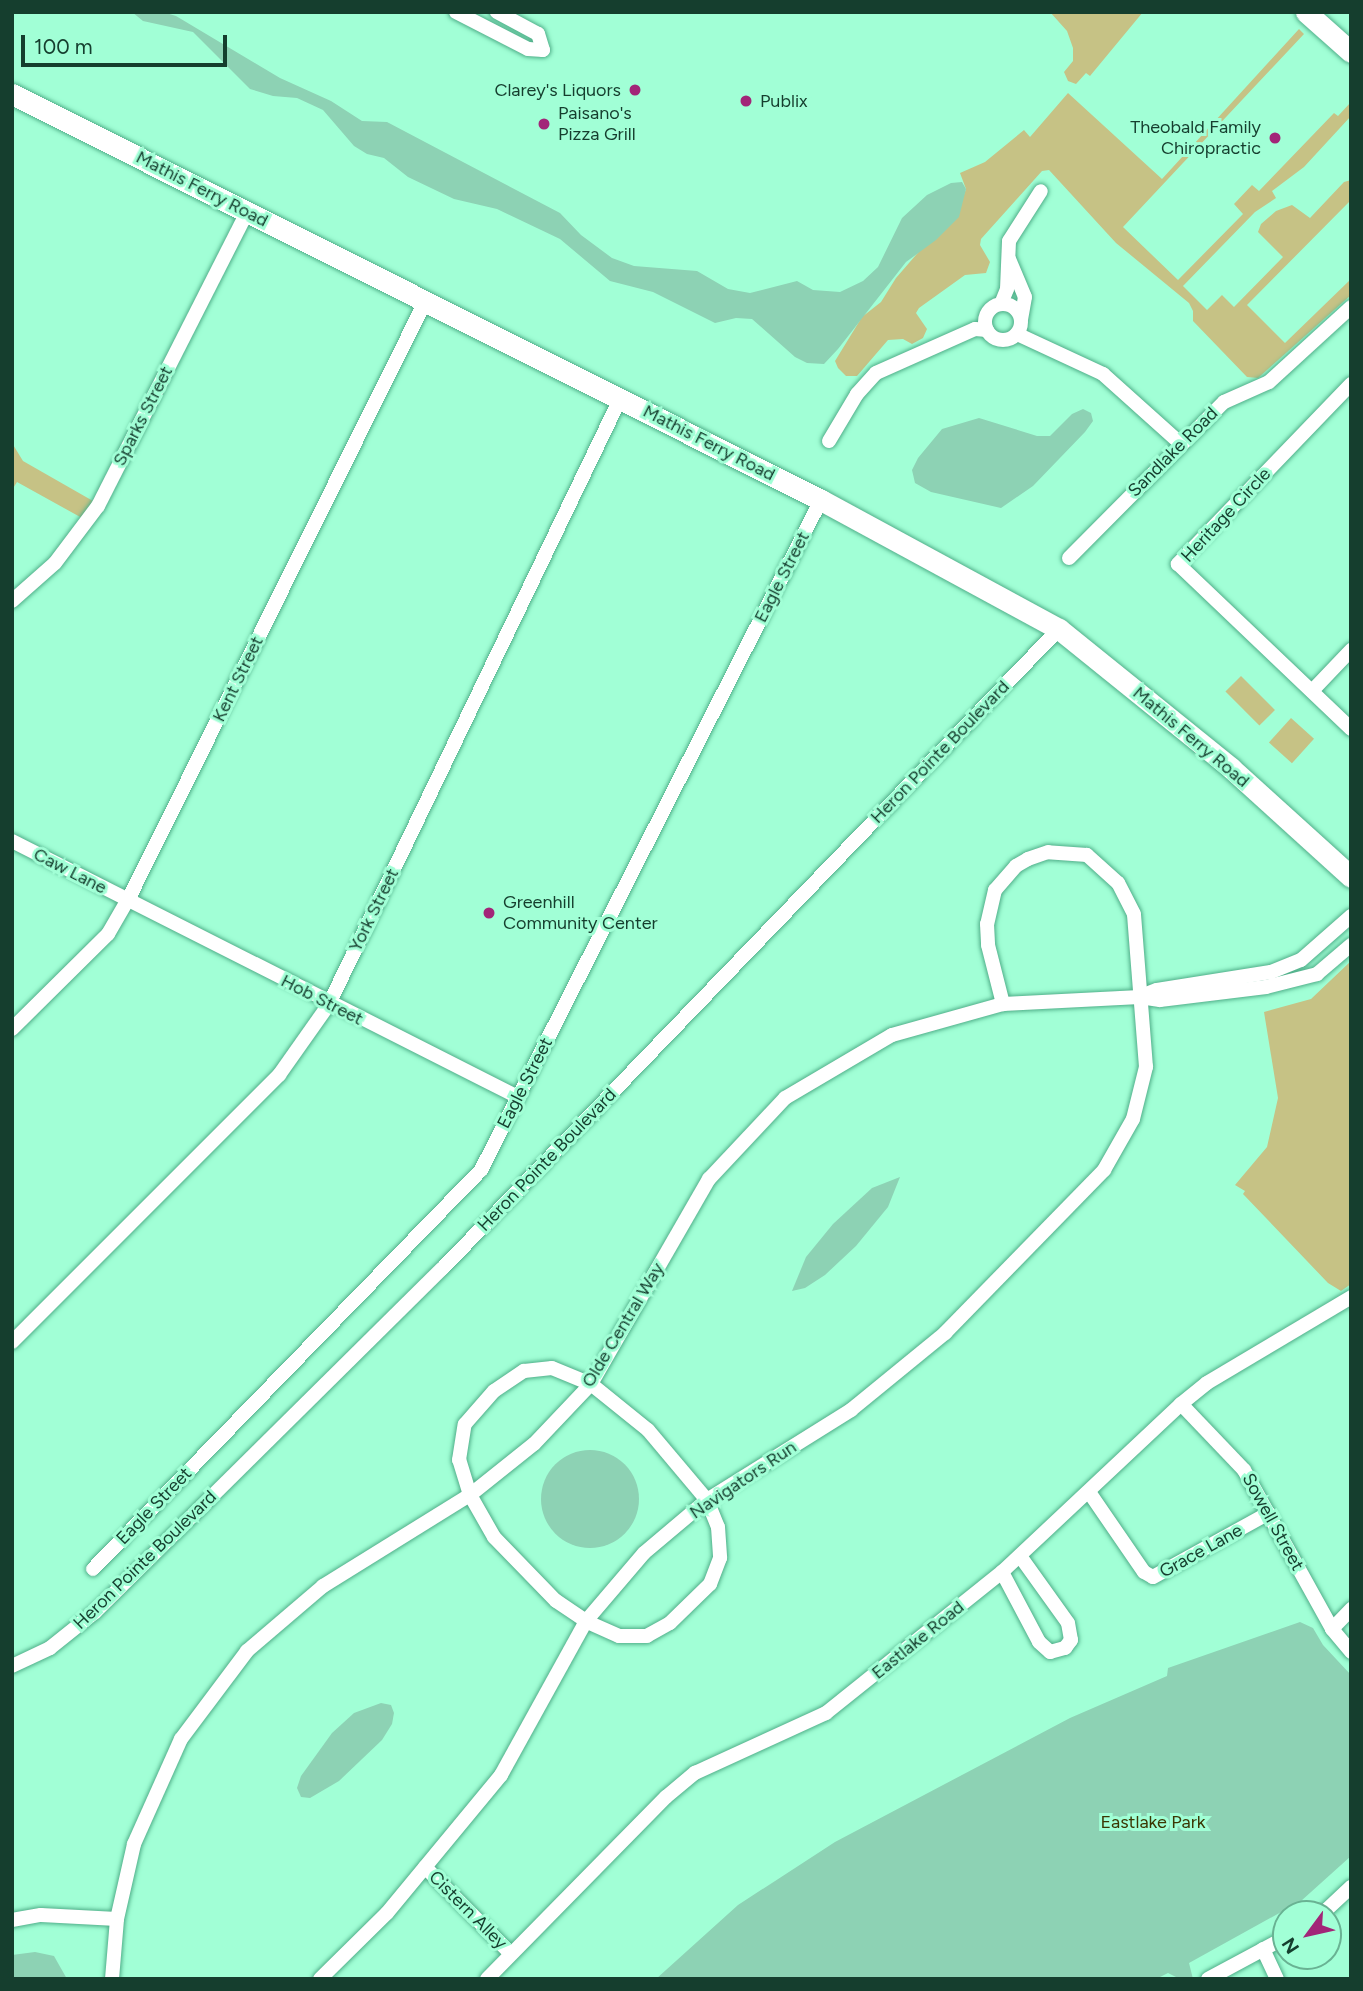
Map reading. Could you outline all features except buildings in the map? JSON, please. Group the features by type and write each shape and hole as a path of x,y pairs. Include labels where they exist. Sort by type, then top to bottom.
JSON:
{"main road":[{"path":"1306,12 1351,52"},
{"name":"Mathis Ferry Road","path":"12,93 821,500 1059,629 1231,768 1351,877"}],"street":[{"path":"456,12 528,49 543,50 538,34 497,12"},
{"path":"1002,304 1007,289 1009,241 1041,191"},
{"name":"Sparks Street","path":"12,601 55,563 98,506 247,212"},
{"path":"829,441 857,394 876,373 975,329 987,330 998,339 1005,340 1019,327 1025,298 1007,253"},
{"name":"Kent Street","path":"12,1029 108,934 128,900 425,302"},
{"path":"987,330 986,316 995,306 1002,304 1015,308 1019,327 1103,374 1180,443"},
{"name":"Sandlake Road","path":"1069,558 1180,443 1224,402 1269,382 1351,307"},
{"name":"Heritage Circle","path":"1351,384 1178,564 1351,729"},
{"name":"York Street","path":"12,1342 279,1074 329,1004 620,399"},
{"name":"Eagle Street","path":"93,1569 481,1170 821,500"},
{"name":"Heron Pointe Boulevard","path":"12,1666 50,1648 95,1612 443,1269 1059,629"},
{"path":"1312,691 1351,650"},
{"name":"Caw Lane","path":"12,841 128,900"},
{"path":"1003,1004 988,945 987,924 995,890 1016,866 1038,855 1061,852 1087,855 1110,873 1128,897 1135,914 1140,997"},
{"name":"Hob Street","path":"128,900 329,1004 519,1097"},
{"name":"Olde Central Way","path":"1140,997 1157,990 1271,972 1301,960 1351,916"},
{"name":"Olde Central Way","path":"112,1979 117,1919 134,1844 181,1739 247,1651 323,1586 470,1495 534,1444 591,1384 709,1179 785,1098 892,1035 1003,1004 1140,997 1160,1000 1292,983 1317,974 1351,945"},
{"name":"Navigators Run","path":"320,1979 387,1913 501,1775 586,1621 644,1553 707,1500 851,1410 945,1333 1104,1170 1133,1119 1146,1067 1140,997"},
{"name":"Eastlake Road","path":"487,1979 666,1797 695,1773 826,1713 1002,1572 1181,1404 1207,1383 1348,1305"},
{"path":"552,1368 591,1384 648,1430 707,1500 718,1527 720,1558 710,1584 670,1623 647,1636 619,1636 586,1621 556,1601 494,1537 470,1495 459,1460 465,1424 495,1391 524,1371 552,1368"},
{"name":"Sowell Street","path":"1181,1404 1244,1469 1332,1629 1351,1652"},
{"name":"Grace Lane","path":"1089,1492 1144,1572 1153,1577 1269,1513"},
{"path":"1002,1572 1039,1643 1050,1652 1065,1648 1072,1640 1068,1623 1020,1556"},
{"path":"1332,1629 1351,1609"},
{"name":"Cistern Alley","path":"425,1867 510,1953"},
{"path":"1337,1900 1351,1887"},
{"path":"12,1920 41,1915 117,1919"},
{"path":"1208,1979 1272,1944"},
{"path":"1263,1949 1277,1979"}],"shaded area":[{"path":"132,12 163,12 176,16 280,78 331,101 362,121 387,122 560,213 581,235 612,258 634,266 697,271 728,289 750,293 797,281 813,290 840,292 863,281 878,267 902,218 927,195 951,183 962,182 966,189 959,217 936,240 906,262 824,364 807,363 795,357 752,319 736,318 715,323 653,292 610,281 560,239 497,209 454,199 408,177 384,158 367,154 354,146 323,110 297,98 273,96 250,89 193,32 143,21"},
{"path":"1050,12 1143,12 1090,76 1086,73 1076,84 1068,81 1064,72 1073,61 1073,48 1067,31"},
{"path":"1299,29 1304,34 1123,227 1178,280 1243,214 1234,204 1252,185 1259,191 1334,113 1338,116 1351,102 1351,116 1304,167 1272,191 1276,198 1255,212 1183,286 1207,310 1222,295 1234,307 1283,257 1258,232 1261,224 1276,211 1292,205 1310,218 1344,182 1351,180 1351,200 1247,305 1285,343 1351,279 1351,295 1258,378 1247,377 1193,321 1193,311 1189,303 1116,243 1049,170 1042,171 981,239 980,245 990,262 986,273 965,275 919,308 916,313 927,329 923,338 912,344 903,339 888,340 857,376 846,376 838,368 835,361 862,317 881,302 896,278 961,203 966,189 960,173 985,162 1024,130 1030,137 1068,93 1162,179"},
{"path":"1083,409 1091,413 1093,421 1085,432 1033,486 1001,508 931,492 915,483 912,470 918,458 942,429 979,418 1037,436 1050,436 1072,414"},
{"path":"12,443 23,461 93,501 82,518 17,482 12,490"},
{"path":"1241,676 1275,710 1259,725 1225,692"},
{"path":"1291,718 1314,739 1292,763 1269,743"},
{"path":"1351,961 1351,1284 1341,1291 1328,1283 1243,1194 1245,1191 1235,1185 1267,1147 1278,1098 1264,1012 1311,999"},
{"path":"900,1177 888,1207 856,1246 825,1275 805,1288 792,1291 806,1257 833,1224 872,1188"},
{"path":"590,1450 609,1454 625,1464 635,1480 639,1499 635,1518 625,1534 609,1544 590,1548 571,1544 555,1534 545,1518 541,1499 545,1480 555,1464 571,1454"},
{"name":"Eastlake Park","path":"1300,1622 1313,1628 1323,1645 1351,1675 1351,1856 1302,1900 1272,1900 1272,1917 1189,1963 1193,1979 1180,1979 1168,1973 1156,1979 656,1979 738,1905 835,1842 1070,1718 1167,1676 1168,1668"},
{"path":"381,1703 391,1705 394,1713 392,1724 382,1740 339,1781 310,1798 301,1797 297,1788 301,1776 332,1733 354,1713"},
{"path":"35,1952 54,1956 67,1979 12,1979 12,1955"}],"place":[{"name":"Clarey's Liquors","path":"635,90"},
{"name":"Publix","path":"746,101"},
{"name":"Paisano's Pizza Grill","path":"544,124"},
{"name":"Theobald Family Chiropractic","path":"1275,138"},
{"name":"Greenhill Community Center","path":"489,913"}]}
